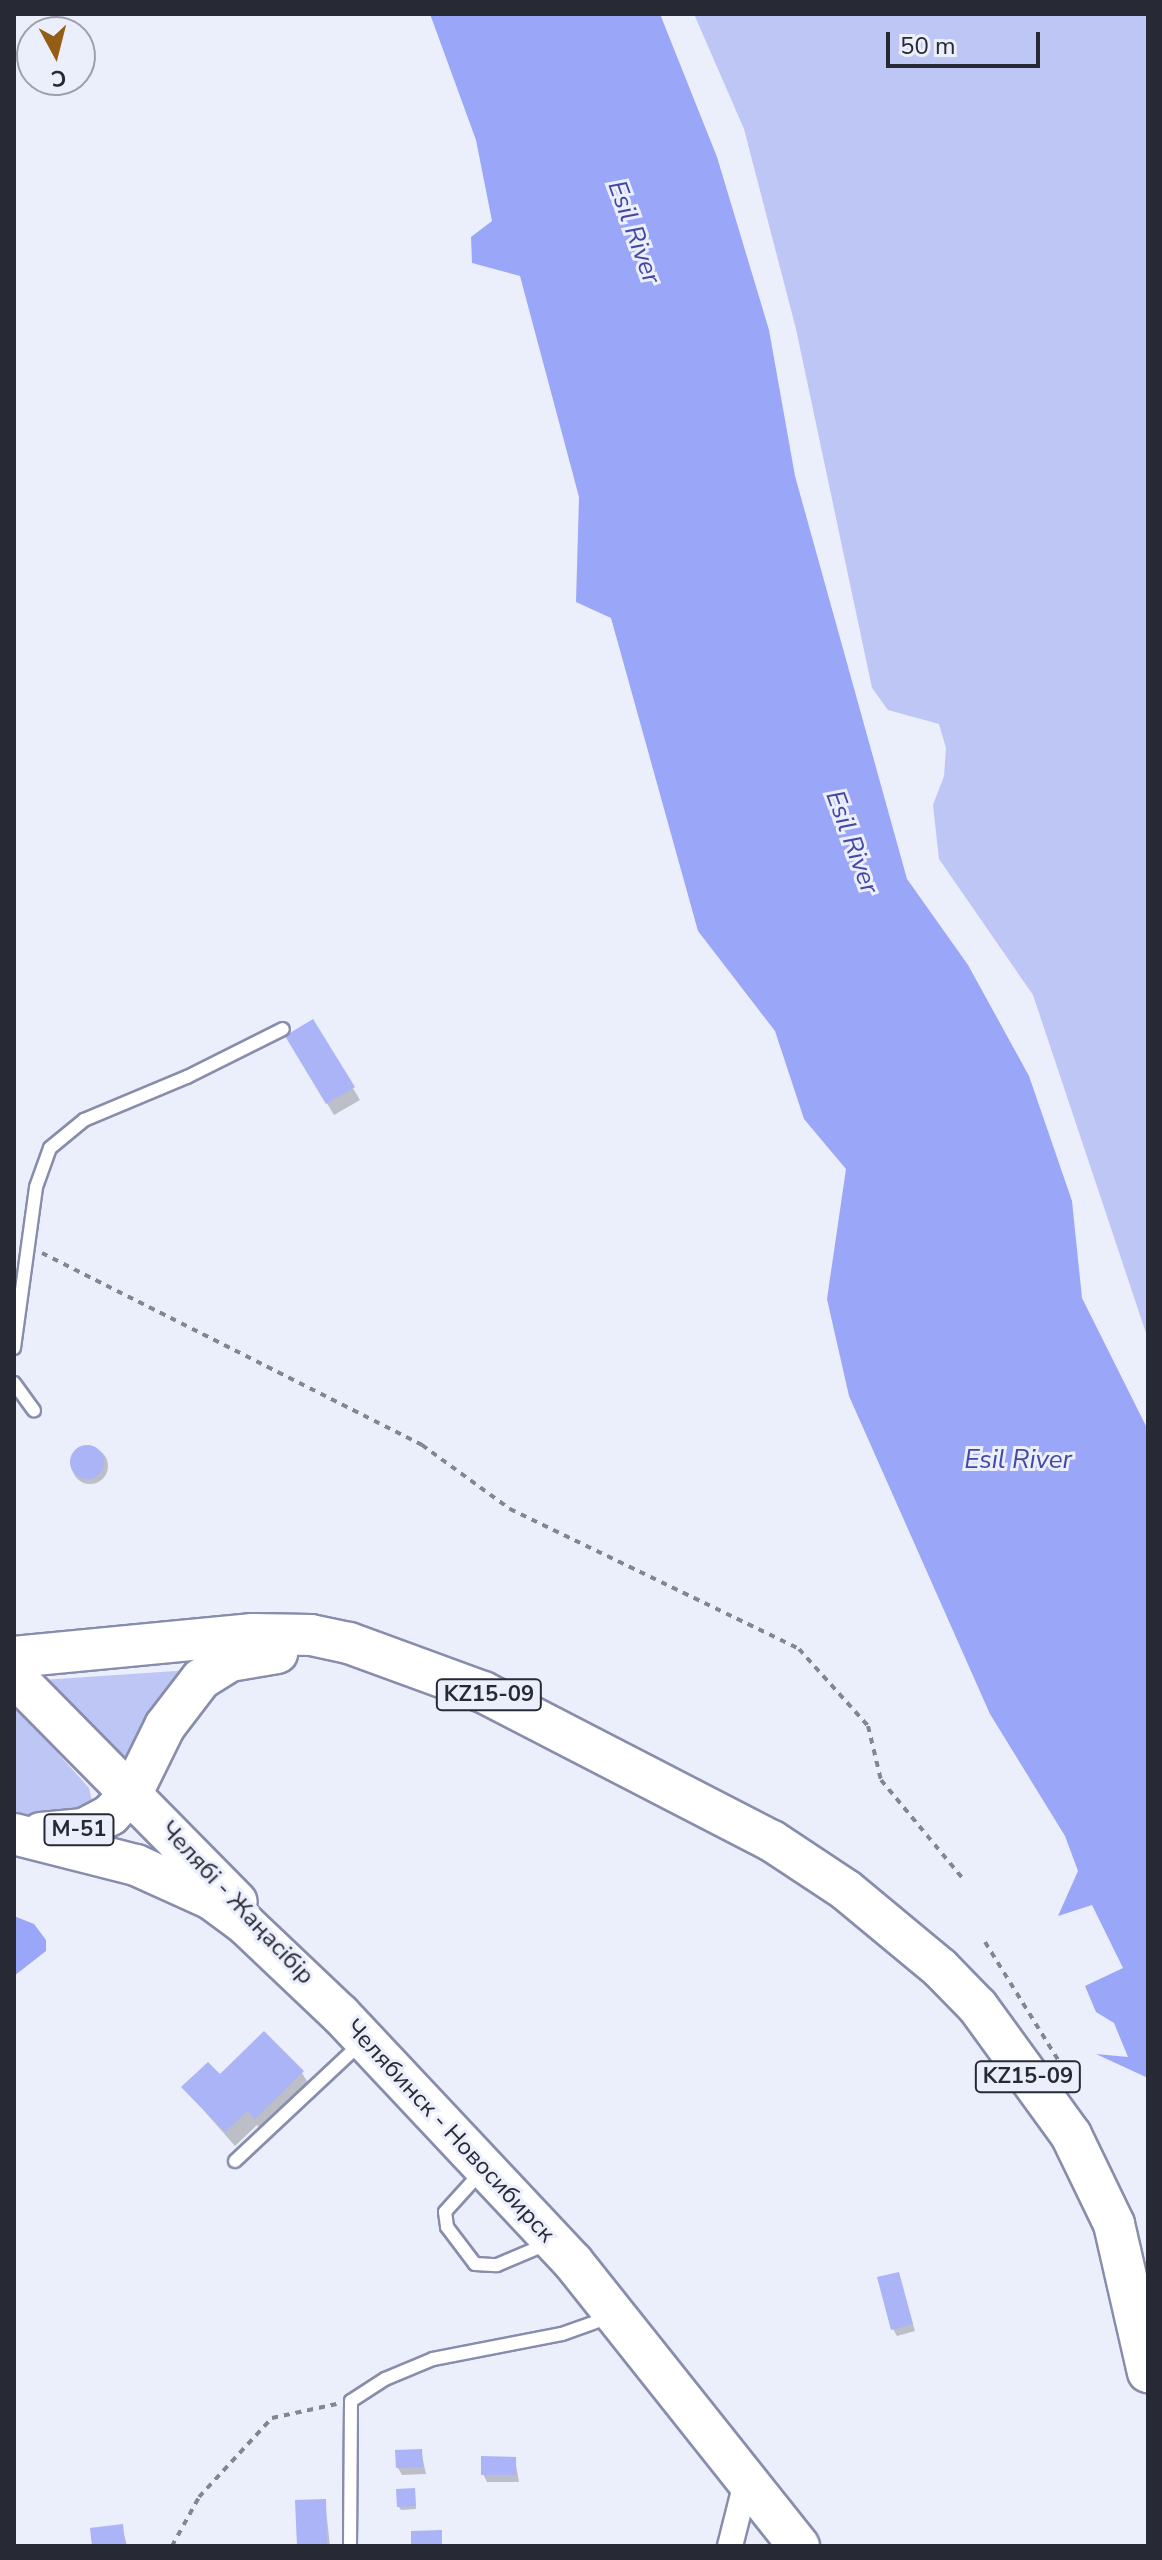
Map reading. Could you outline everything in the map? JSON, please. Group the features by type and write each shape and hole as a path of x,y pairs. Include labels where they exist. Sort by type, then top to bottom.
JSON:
{"highway":[{"name":"KZ15-09","path":"14,1657 278,1633 324,1637 393,1655 497,1699 772,1841 908,1940 978,2007 1077,2147 1114,2224 1148,2372"},
{"path":"14,1647 66,1650"},
{"name":"KZ15-09","path":"132,1793 179,1703 208,1673 251,1656 309,1653 389,1673 707,1815 805,1868 908,1940"},
{"path":"14,1676 132,1793"},
{"path":"84,1829 99,1813 104,1790 100,1770 85,1746"},
{"name":"M-51","path":"14,1832 84,1829 110,1815 132,1793"},
{"name":"Челябі - Жаңасібір","path":"132,1793 352,2027"},
{"name":"Челябинск - Новосибирск","path":"14,1832 136,1865 211,1899 352,2027 554,2241 799,2546"}],"street":[{"path":"730,2546 747,2479"}],"lane":[{"path":"14,1348 41,1165 64,1132 283,1029"},
{"path":"14,1383 34,1411"},
{"path":"235,2161 352,2027"},
{"path":"486,2167 445,2212 447,2227 475,2264 497,2265 554,2241"},
{"path":"350,2546 351,2401 385,2379 433,2359 562,2334 616,2315"}],"path":[{"path":"30,1246 422,1445 510,1509 799,1649 868,1726 881,1780 964,1880"},
{"path":"172,2546 199,2497 272,2418 351,2401"}],"shaded area":[{"path":"694,14 1148,14 1148,1339 1033,995 939,859 933,805 944,776 946,748 939,724 888,710 872,688 796,329 744,129"},
{"path":"191,1670 125,1779 27,1681"},
{"path":"14,1704 89,1788 93,1805 86,1821 14,1818"}],"water":[{"name":"Esil River","path":"430,14 660,14 717,157 769,330 795,476 907,879 968,965 1029,1076 1072,1201 1082,1298 1148,1430 1148,2078 1096,2054 1128,2057 1114,2023 1096,2012 1085,1986 1123,1968 1092,1905 1058,1916 1078,1871 1065,1836 990,1714 849,1396 827,1299 846,1169 804,1119 775,1031 698,931 611,618 576,602 579,497 520,276 472,263 471,237 492,221 476,140"},
{"path":"14,1916 34,1924 46,1940 46,1951 14,1976"}],"building":[{"path":"313,1019 355,1087 326,1104 285,1036"},
{"path":"87,1445 99,1450 104,1462 99,1474 87,1479 75,1474 70,1462 75,1450"},
{"path":"264,2031 304,2071 255,2119 247,2111 225,2132 181,2087 208,2062 220,2074"},
{"path":"899,2272 913,2324 891,2330 877,2277"},
{"path":"422,2449 423,2467 396,2468 395,2450"},
{"path":"481,2456 516,2457 516,2475 481,2475"},
{"path":"415,2488 416,2506 397,2507 396,2489"},
{"path":"326,2499 327,2546 297,2546 295,2500"},
{"path":"123,2524 125,2546 92,2546 90,2528"},
{"path":"442,2530 442,2546 411,2546 411,2531"}]}
